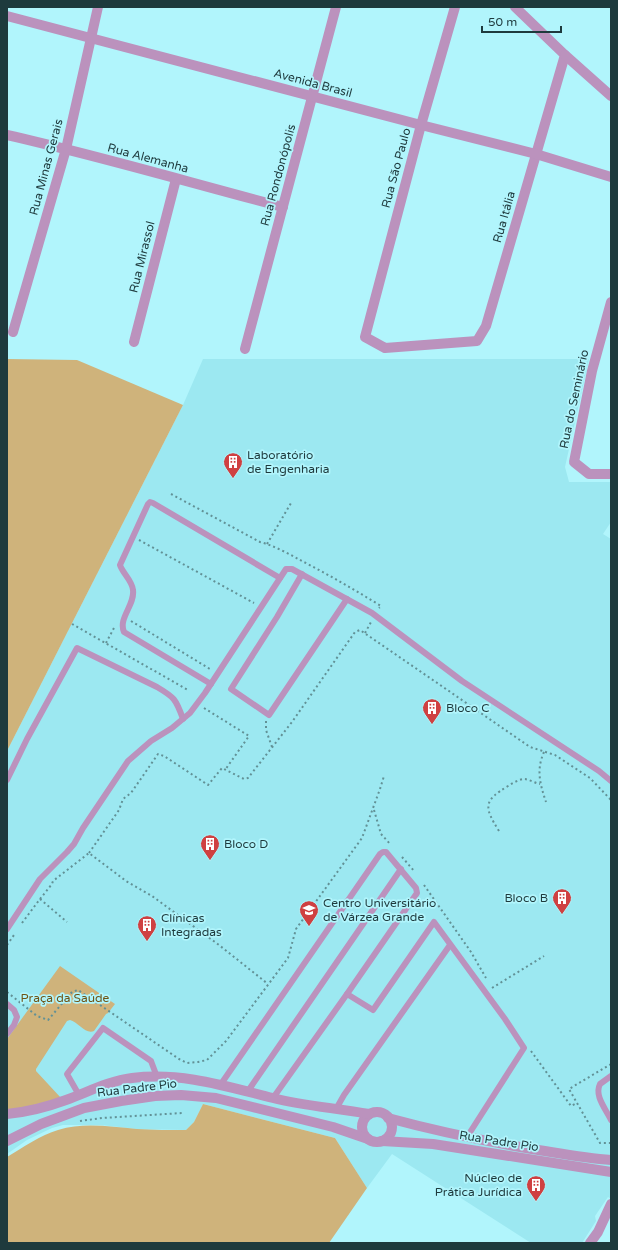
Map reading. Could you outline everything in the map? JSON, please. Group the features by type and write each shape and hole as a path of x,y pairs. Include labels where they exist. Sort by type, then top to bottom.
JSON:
{"street":[{"name":"Rua Minas Gerais","path":"13,332 66,149 98,7"},
{"name":"Rua Rondonópolis","path":"245,349 336,7"},
{"name":"Rua São Paulo","path":"365,337 420,125 455,7"},
{"path":"515,7 565,55 611,96"},
{"name":"Avenida Brasil","path":"7,16 420,125 536,154 611,177"},
{"name":"Rua Itália","path":"365,337 385,348 476,341 486,326 565,55"},
{"name":"Rua Alemanha","path":"7,135 66,149 283,207"},
{"name":"Rua Mirassol","path":"134,342 176,179"},
{"name":"Rua do Seminário","path":"611,302 592,371 574,462 589,474 611,474"},
{"name":"Rua Padre Pio","path":"7,1114 34,1110 105,1085 125,1080 174,1077 221,1084 273,1098 336,1110 369,1114"},
{"name":"Rua Padre Pio","path":"7,1141 41,1124 84,1108 121,1100 181,1094 216,1098 333,1127 368,1139"},
{"path":"379,1112 386,1115 388,1118 392,1126 390,1135 382,1141 373,1141 365,1136 362,1127 363,1122 369,1114 379,1112"},
{"name":"Rua Padre Pio","path":"388,1118 423,1128 467,1137 582,1157 611,1160"},
{"name":"Rua Padre Pio","path":"382,1141 433,1144 594,1168 611,1172"},
{"path":"598,1232 611,1204"},
{"path":"590,1243 611,1218"}],"lane":[{"path":"211,684 124,632 122,628 122,624 131,603 133,589 120,565 148,504 151,502 280,578"},
{"path":"7,929 40,878 74,844 128,761 151,741 172,728 193,709 211,684 284,571 289,568 372,613 462,681 599,771 611,781"},
{"path":"302,574 277,617 231,689 269,715 347,599"},
{"path":"7,780 63,671 77,648 168,693 176,701 183,719"},
{"path":"221,1084 380,854 386,852 416,888 417,893 273,1098"},
{"path":"248,1091 401,869"},
{"path":"347,994 373,1010 434,922 505,1019 524,1048 467,1137"},
{"path":"336,1110 344,1095 450,945"},
{"path":"7,1004 14,1010 17,1017 14,1025 7,1034"},
{"path":"79,1095 67,1074 103,1028 151,1061 157,1077"},
{"path":"611,1076 600,1084 598,1092 611,1120"}],"path":[{"path":"171,494 260,542 282,550 332,577 380,606 378,609"},
{"path":"267,544 292,503"},
{"path":"133,536 254,603"},
{"path":"365,633 373,619"},
{"path":"129,620 210,669"},
{"path":"72,624 188,690"},
{"path":"18,928 53,881 88,853 119,810 123,799 131,793 158,754 164,756 208,785 222,768 244,780 246,779 292,722 355,632 360,630 530,747 555,755 590,778 611,800"},
{"path":"204,708 250,736 224,770"},
{"path":"269,715 266,722 266,730 272,747"},
{"path":"544,752 539,770 540,784 546,802"},
{"path":"7,992 37,1016 48,1020 72,992 78,990 179,1059 187,1063 207,1060 226,1041 288,958 296,929 362,838 384,776"},
{"path":"499,831 489,812 488,804 490,798 504,788 521,779 526,779 540,784"},
{"path":"373,808 381,834 394,848"},
{"path":"88,853 126,881 152,896 219,945 268,984"},
{"path":"400,854 416,874"},
{"path":"423,884 471,952 488,981"},
{"path":"40,899 67,922"},
{"path":"7,945 15,933"},
{"path":"492,988 544,956"},
{"path":"528,1047 571,1106 577,1103"},
{"path":"611,1064 569,1088 600,1142 611,1143"},
{"path":"75,1122 135,1114 182,1113 182,1111"}],"shaded area":[{"name":"Centro Universitário de Várzea Grande","path":"203,359 589,359 565,467 569,482 611,482 611,522 603,534 611,539 611,1199 608,1197 595,1216 596,1221 582,1243 531,1243 392,1154 367,1188 335,1138 203,1104 194,1122 186,1130 137,1129 101,1125 63,1125 52,1128 27,1140 7,1154 7,751 183,405"}],"green space":[{"path":"7,359 77,360 183,405 7,751"},
{"name":"Praça da Saúde","path":"60,966 115,1004 94,1031 91,1032 85,1030 73,1021 67,1021 36,1069 36,1071 61,1098 7,1112 7,1039"},
{"path":"203,1104 335,1138 367,1188 329,1243 7,1243 7,1157 45,1135 58,1130 78,1126 186,1130 194,1122"}],"place":[{"name":"Laboratório de Engenharia","path":"233,479"},
{"name":"Bloco C","path":"432,725"},
{"name":"Bloco D","path":"210,861"},
{"name":"Bloco B","path":"562,915"},
{"name":"Centro Universitário de Várzea Grande","path":"309,927"},
{"name":"Clínicas Integradas","path":"147,942"},
{"name":"Núcleo de Prática Jurídica","path":"536,1202"}]}
